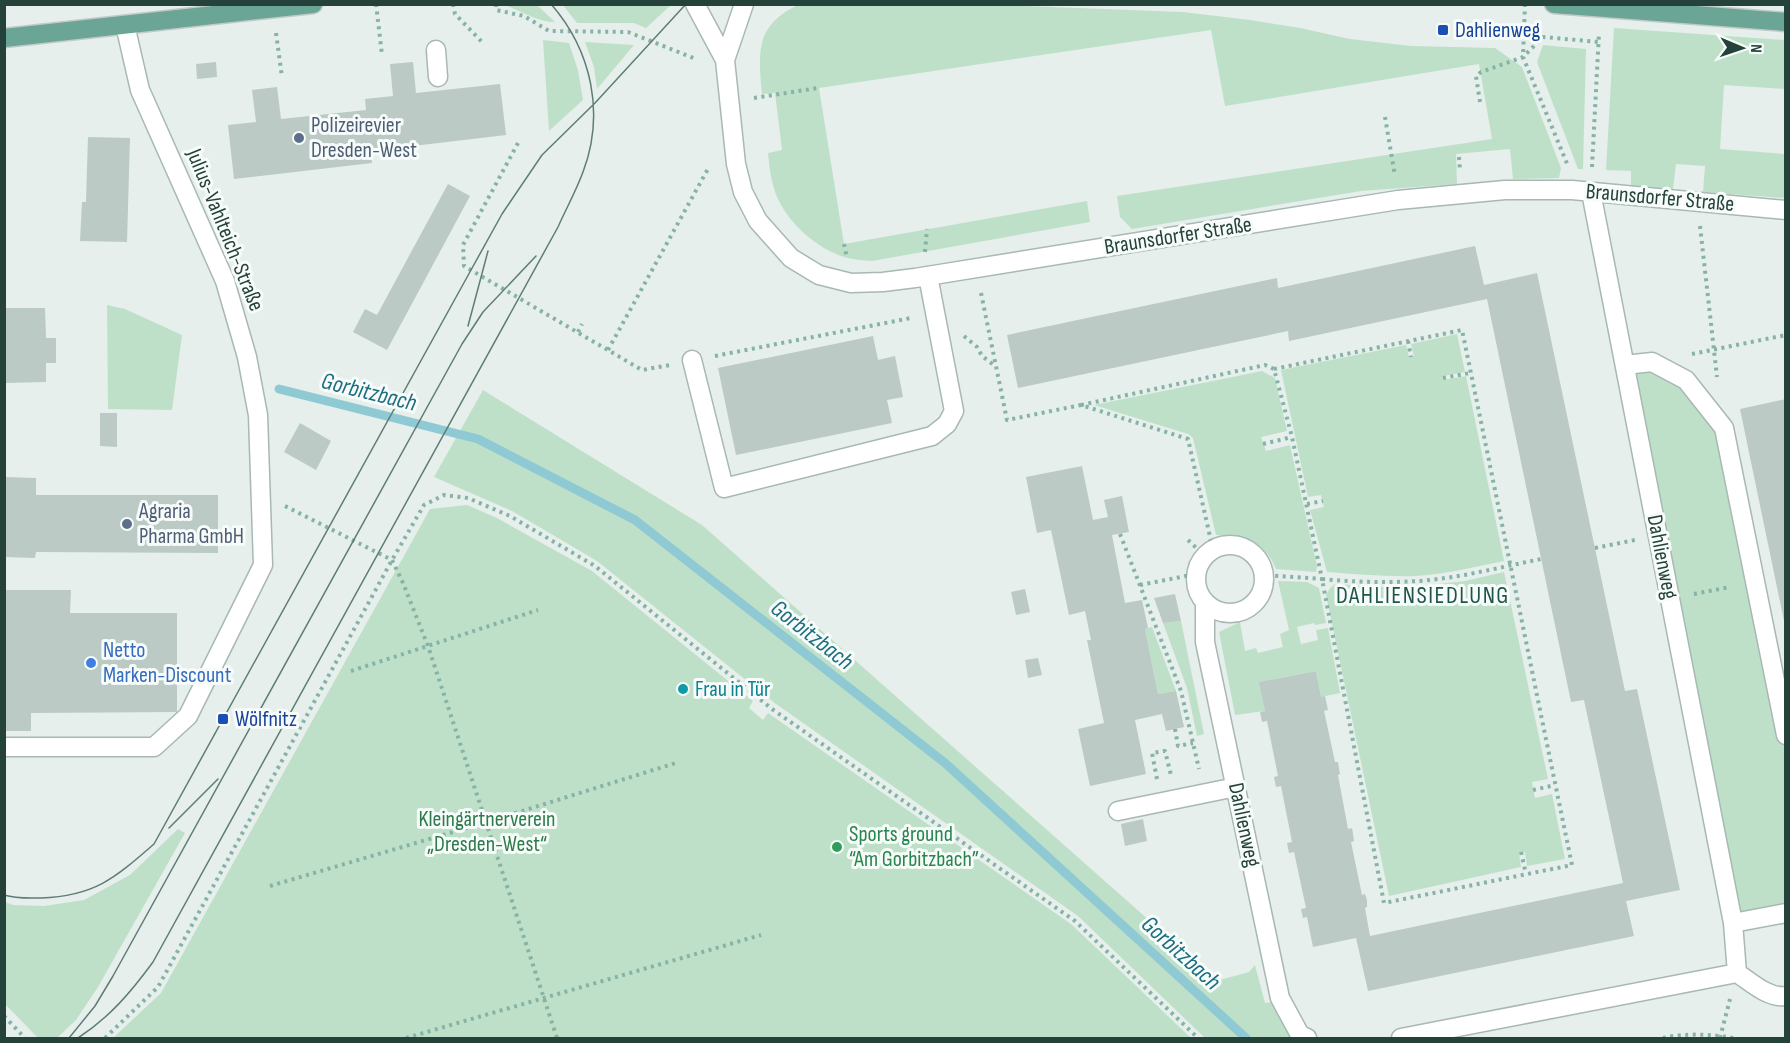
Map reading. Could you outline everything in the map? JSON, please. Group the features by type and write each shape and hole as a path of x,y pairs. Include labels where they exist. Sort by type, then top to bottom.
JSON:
{"main road":[{"path":"4,38 313,4"},
{"path":"1554,4 1785,22"}],"street":[{"name":"Braunsdorfer Straße","path":"695,4 726,66"},
{"name":"Braunsdorfer Straße","path":"744,4 726,66 736,164 743,192 758,221 791,258 819,275 851,283 884,282 921,277 1398,200 1505,190 1572,190 1785,210"},
{"name":"Julius-Vahlteich-Straße","path":"4,747 154,747 188,716 263,565 258,415 247,357 225,281 140,90 125,25"},
{"path":"436,50 438,77"},
{"name":"Dahlienweg","path":"1591,192 1733,923 1737,973"},
{"path":"692,360 724,488 932,436 947,424 954,411 921,277"},
{"path":"1625,365 1652,362 1686,380 1724,428 1785,735"},
{"path":"1196,574 1209,553 1222,546 1241,547 1256,558 1264,575 1264,586 1260,596 1254,605 1245,611 1234,614 1223,613 1205,603"},
{"name":"Dahlienweg","path":"1196,574 1199,594 1205,603 1206,642 1280,998 1299,1035 1307,1038"},
{"path":"1118,811 1236,787"},
{"path":"1733,923 1785,913"},
{"path":"1401,1038 1443,1035 1737,973 1767,993 1782,998 1785,996"}],"path":[{"path":"376,4 382,55"},
{"path":"453,4 455,14 483,43"},
{"path":"496,4 496,10 524,16 549,31 628,32 726,66"},
{"path":"1526,4 1523,57 1571,174 1572,190"},
{"path":"1591,192 1599,33"},
{"path":"1480,102 1476,76 1481,72 1523,57 1543,37 1599,42"},
{"path":"277,40 282,77"},
{"path":"729,102 818,88"},
{"path":"1385,117 1395,177"},
{"path":"518,143 463,245 464,266 642,370 921,316 921,277"},
{"path":"608,350 710,167"},
{"path":"1697,202 1718,383"},
{"path":"925,252 927,228"},
{"path":"844,244 847,258"},
{"path":"976,268 1007,420 1265,365 1274,369 1462,330 1572,865 1384,903 1307,504 1274,369"},
{"path":"578,332 582,324"},
{"path":"1652,362 1785,335"},
{"path":"1408,341 1411,357"},
{"path":"1443,378 1470,373"},
{"path":"1081,405 1188,439 1209,553"},
{"path":"1263,444 1292,437"},
{"path":"260,493 392,560 404,583 428,646 557,1038"},
{"path":"105,1038 158,987 392,560 424,505 444,495 468,498 510,516 595,566 772,709 1074,921 1198,1038"},
{"path":"1307,504 1323,501"},
{"path":"1120,534 1181,692 1200,770"},
{"path":"1595,548 1657,535"},
{"path":"1188,540 1209,553"},
{"path":"1264,575 1386,582 1419,581 1541,559"},
{"path":"1140,585 1196,574"},
{"path":"1717,589 1728,587"},
{"path":"351,671 538,610"},
{"path":"1175,729 1178,746 1193,743"},
{"path":"1147,781 1158,779 1152,753 1165,751 1169,769"},
{"path":"270,886 679,762"},
{"path":"1533,790 1556,785"},
{"path":"1521,852 1526,874"},
{"path":"406,1038 761,935"},
{"path":"1720,1037 1737,973"},
{"path":"4,1016 25,1038"},
{"path":"1662,1038 1672,1036 1733,1038"}],"green space":[{"path":"800,4 1026,6 1183,12 1300,28 1350,39 1411,46 1495,48 1522,67 1561,168 1559,178 1513,179 1510,149 1456,154 1457,184 1361,191 1132,229 1120,217 1117,196 1492,139 1479,64 1225,106 1211,30 819,88 844,244 1087,201 1090,222 872,261 848,258 824,248 802,231 777,197 771,177 768,153 782,150 775,93 762,94 760,52 767,30 785,12"},
{"path":"505,5 537,5 555,22 536,18"},
{"path":"563,5 671,5 646,28 634,23 577,23"},
{"path":"1614,28 1785,40 1785,89 1724,85 1720,149 1785,154 1785,198 1703,192 1705,166 1676,164 1673,189 1631,186 1631,171 1606,170"},
{"path":"543,40 569,43 578,70 583,100 549,131"},
{"path":"585,42 634,45 597,89 594,67"},
{"path":"1543,45 1586,49 1583,169 1578,169 1537,62"},
{"path":"107,305 125,309 182,335 172,410 108,409"},
{"path":"1457,334 1465,372 1443,376 1443,380 1466,376 1504,561 1416,576 1327,572 1310,510 1324,507 1321,495 1308,497 1281,370 1406,345 1409,357 1414,356 1411,344"},
{"path":"1625,365 1686,380 1724,428 1785,735 1785,913 1733,923"},
{"path":"1262,371 1275,378 1287,431 1261,437 1266,451 1290,445 1317,566 1316,572 1276,569 1266,552 1252,541 1216,535 1193,438 1188,434 1094,405"},
{"path":"483,390 702,525 1176,944 1220,980 1249,972 1255,965 1265,1003 1273,1002 1292,1038 1205,1038 1078,916 776,704 597,561 512,511 434,477"},
{"name":"Kleingärtnerverein „Dresden-West“","path":"467,505 497,518 592,571 753,701 749,708 763,720 768,713 1071,924 1191,1038 113,1038 161,993 430,509"},
{"path":"1504,572 1548,779 1532,782 1535,798 1552,794 1565,859 1527,866 1525,852 1519,853 1521,867 1389,896 1326,595 1335,584 1403,588 1465,581"},
{"path":"1278,581 1307,582 1319,588 1326,623 1297,627 1301,644 1318,640 1316,630 1328,628 1340,693 1321,697 1316,671 1260,682 1265,711 1235,715 1219,632 1240,622 1245,651 1256,648 1258,653 1283,647 1280,634 1289,630"},
{"path":"1181,621 1204,734 1197,736 1187,688 1163,623"},
{"path":"1152,627 1176,691 1158,694 1145,629"},
{"path":"178,829 185,833 98,987 76,1020 57,1038 38,1038 5,1004 5,902 13,905 44,906 84,900 130,875"}],"building":[{"path":"216,62 217,77 197,79 196,64"},
{"path":"413,62 416,93 500,84 506,135 371,151 372,163 234,179 228,125 256,122 252,90 277,87 281,119 366,110 365,99 393,96 390,64"},
{"path":"88,137 130,138 127,242 80,241 82,202 86,202"},
{"path":"448,184 470,196 387,350 353,332 365,309 377,315"},
{"path":"1475,246 1484,285 1537,273 1625,691 1637,689 1680,890 1626,901 1634,936 1368,991 1356,938 1313,947 1307,917 1303,918 1301,909 1306,908 1294,852 1289,853 1287,843 1292,842 1281,786 1276,787 1274,777 1278,776 1267,721 1262,722 1260,712 1265,711 1259,682 1316,671 1321,697 1325,696 1328,710 1324,711 1335,762 1338,762 1340,774 1338,775 1348,829 1352,828 1354,841 1351,842 1362,895 1365,894 1367,900 1365,908 1370,936 1623,883 1584,700 1571,702 1487,299 1289,341 1288,331 1018,388 1007,335 1277,278 1278,288"},
{"path":"4,308 45,308 46,338 56,338 56,363 46,363 46,382 4,383"},
{"path":"873,336 878,360 895,356 903,397 887,400 892,423 736,455 718,368"},
{"path":"1786,399 1786,621 1784,621 1740,409"},
{"path":"100,413 117,413 117,447 100,446"},
{"path":"300,423 331,441 316,470 284,452"},
{"path":"1082,466 1093,520 1108,517 1104,500 1122,496 1129,532 1112,535 1125,603 1142,600 1148,628 1145,629 1158,694 1176,691 1184,727 1166,731 1162,714 1135,720 1146,774 1090,786 1078,729 1104,723 1087,640 1091,640 1085,611 1069,615 1051,530 1037,533 1026,477"},
{"name":"Agraria Pharma GmbH","path":"4,477 36,478 36,495 218,495 218,553 36,552 35,558 4,557"},
{"path":"1025,589 1030,612 1016,615 1011,592"},
{"name":"Netto Marken-Discount","path":"4,590 71,590 70,613 177,613 177,712 31,713 31,731 4,731"},
{"path":"1175,594 1181,621 1163,623 1154,598"},
{"path":"1038,658 1042,675 1028,678 1025,660"},
{"path":"1143,819 1147,841 1125,846 1121,824"}],"waterway":[{"name":"Gorbitzbach","path":"279,389 478,439 635,520 945,763 1246,1038"}],"tram line":[{"path":"78,1038 119,1003 153,962 558,227 574,193 590,150 593,128 591,84 576,42 565,22 551,4"},
{"path":"4,895 18,898 41,898 76,894 115,876 154,844 502,214 542,155 595,103 686,4"},
{"path":"468,326 488,251"},
{"path":"69,1038 95,1006 113,976 462,344 483,312 536,256"},
{"path":"169,828 218,779"}],"place":[{"name":"Dahlienweg","path":"1443,30"},
{"name":"Polizeirevier Dresden-West","path":"299,138"},
{"name":"Agraria Pharma GmbH","path":"127,524"},
{"name":"Netto Marken-Discount","path":"91,663"},
{"name":"Frau in Tür","path":"683,689"},
{"name":"Wölfnitz","path":"223,719"},
{"name":"Sports ground “Am Gorbitzbach”","path":"837,847"}],"district":[{"name":"DAHLIENSIEDLUNG","path":"1423,595"}]}
